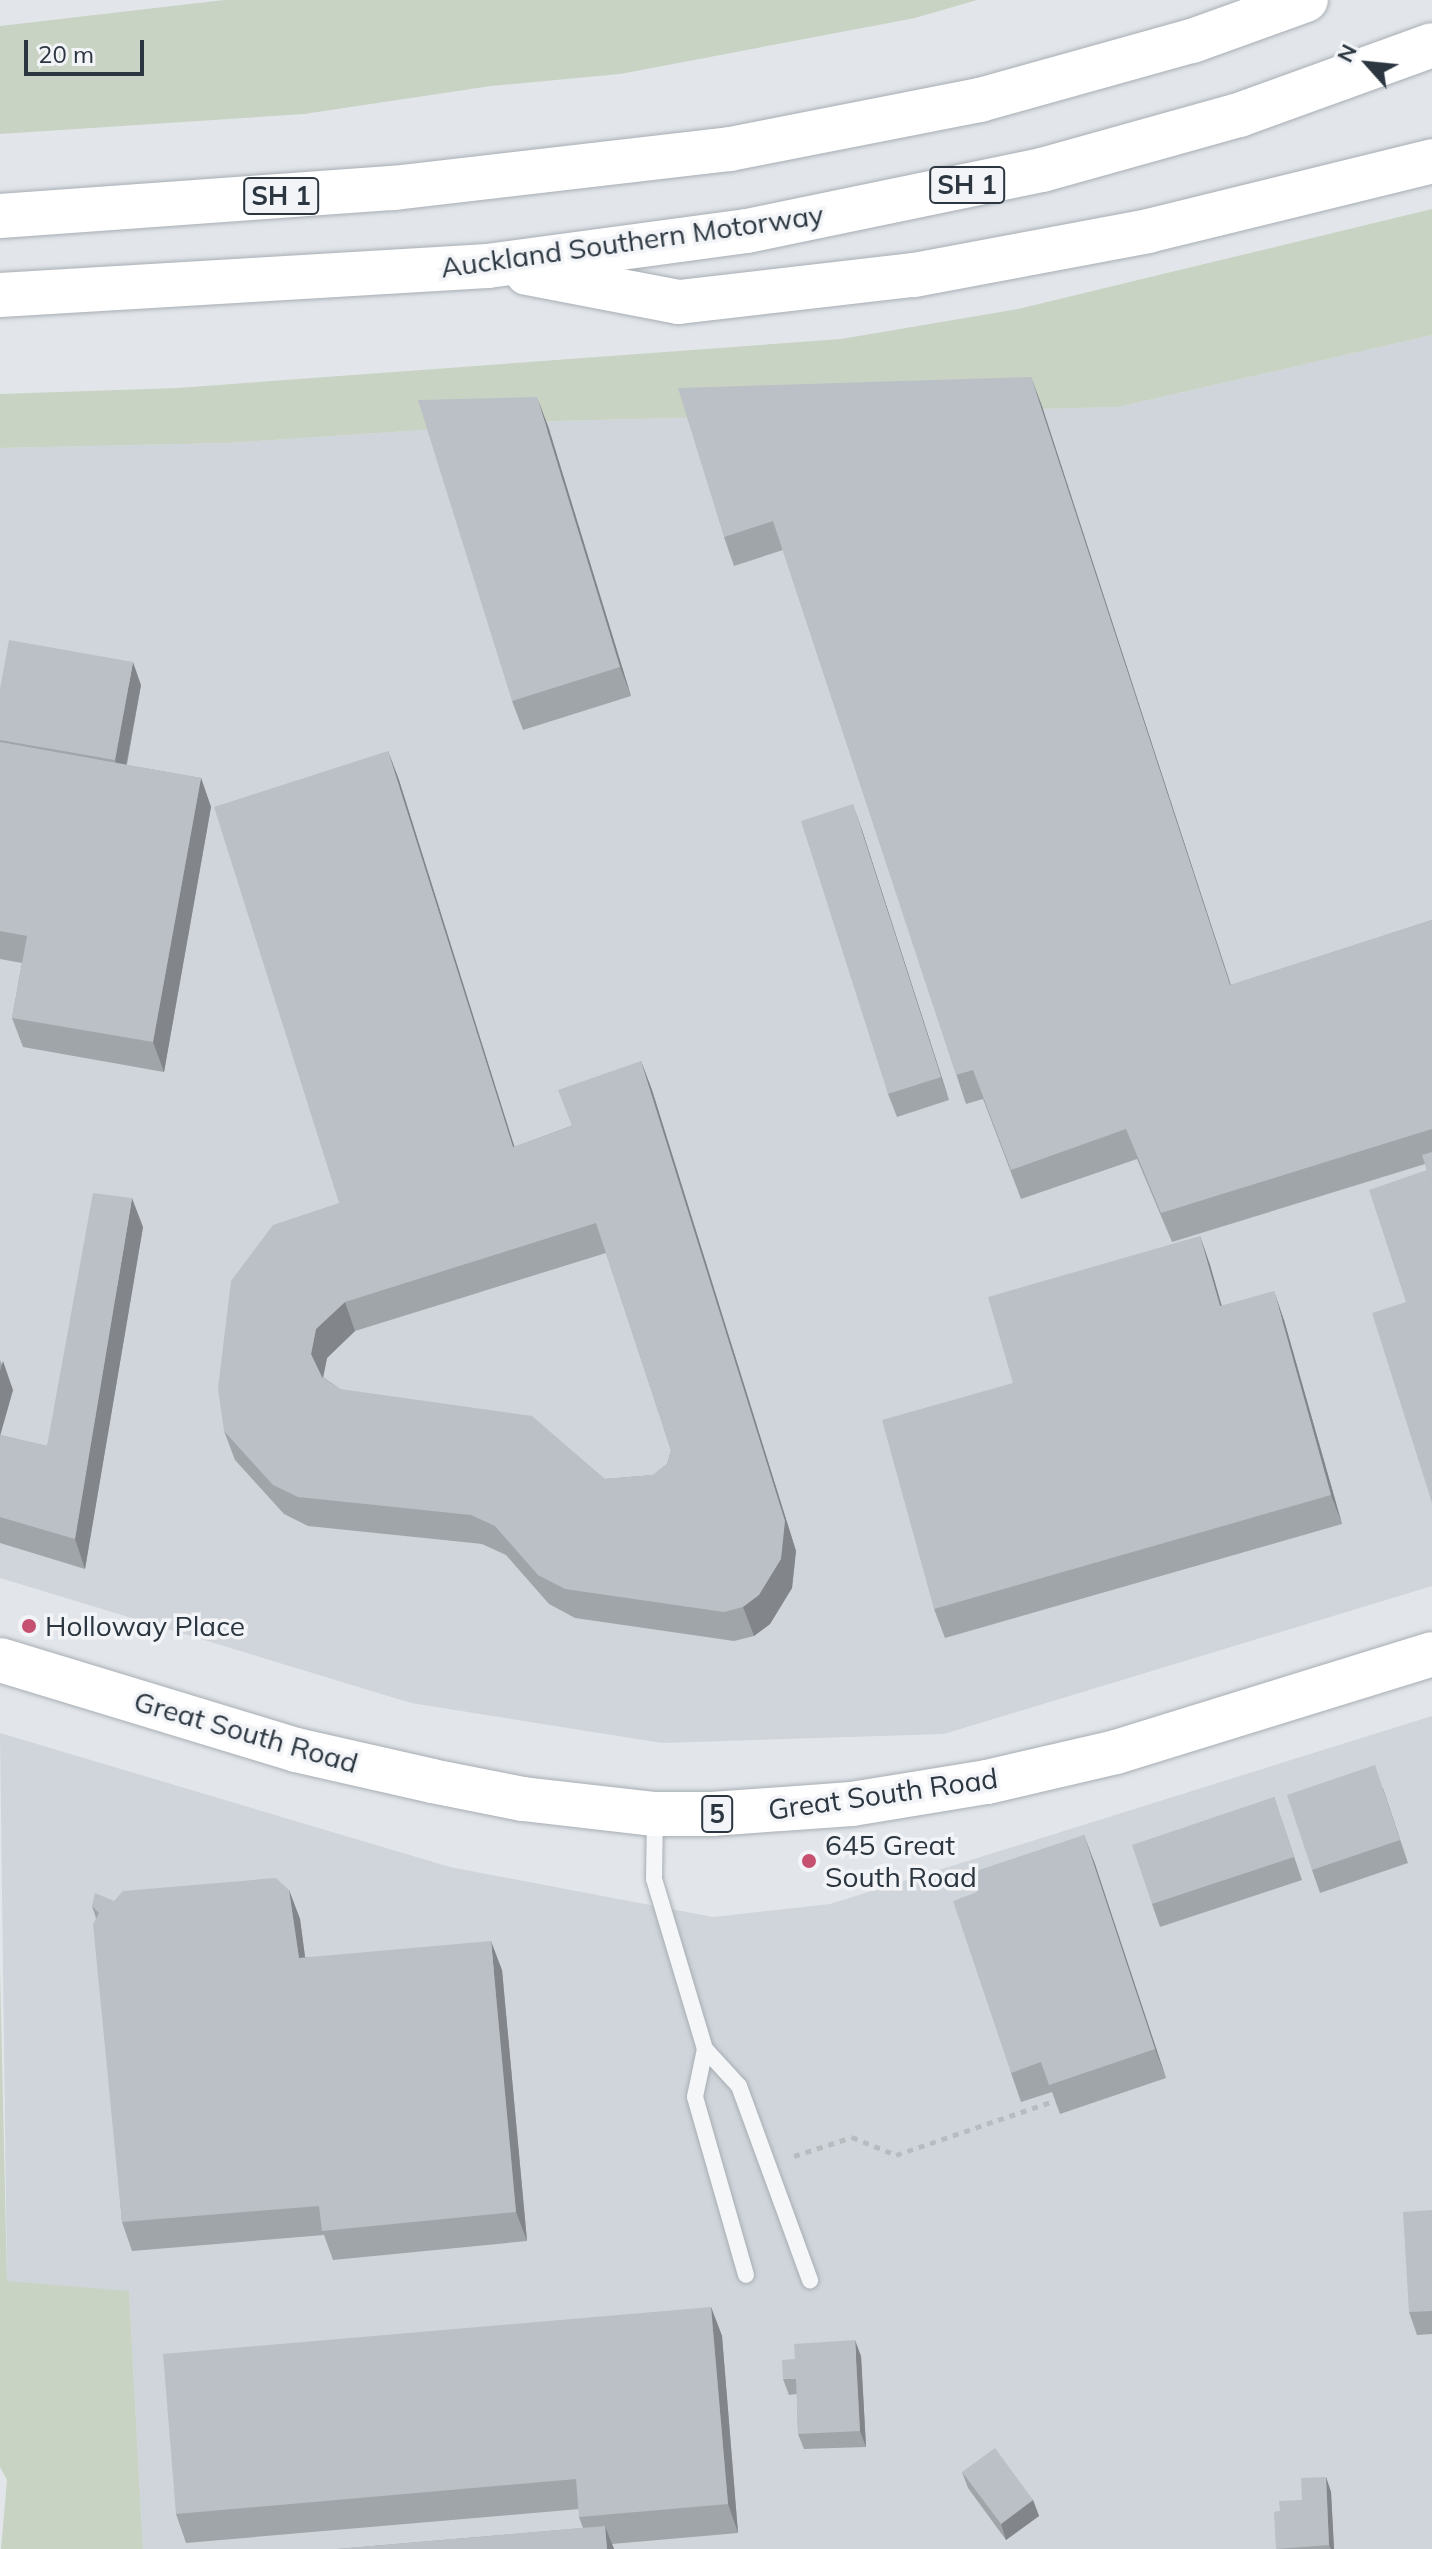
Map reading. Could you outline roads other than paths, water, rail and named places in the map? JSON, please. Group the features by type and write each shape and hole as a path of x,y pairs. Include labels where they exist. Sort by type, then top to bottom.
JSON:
{"main road":[{"name":"SH 1","path":"0,216 393,188 730,149 980,100 1192,41 1306,0"},
{"name":"Auckland Southern Motorway","path":"0,295 488,266 747,231 1042,170 1239,115 1432,45"},
{"path":"488,266 679,302 914,275 1132,234 1432,161"},
{"name":"Great South Road","path":"0,1660 326,1757 523,1799 655,1814 852,1804 987,1782 1116,1752 1432,1654"}],"lane":[{"path":"655,1814 654,1879 705,2049 739,2086 810,2280"},
{"path":"705,2049 695,2097 746,2275"}],"place":[{"name":"Holloway Place","path":"29,1626"},
{"name":"645 Great South Road","path":"809,1861"}]}
